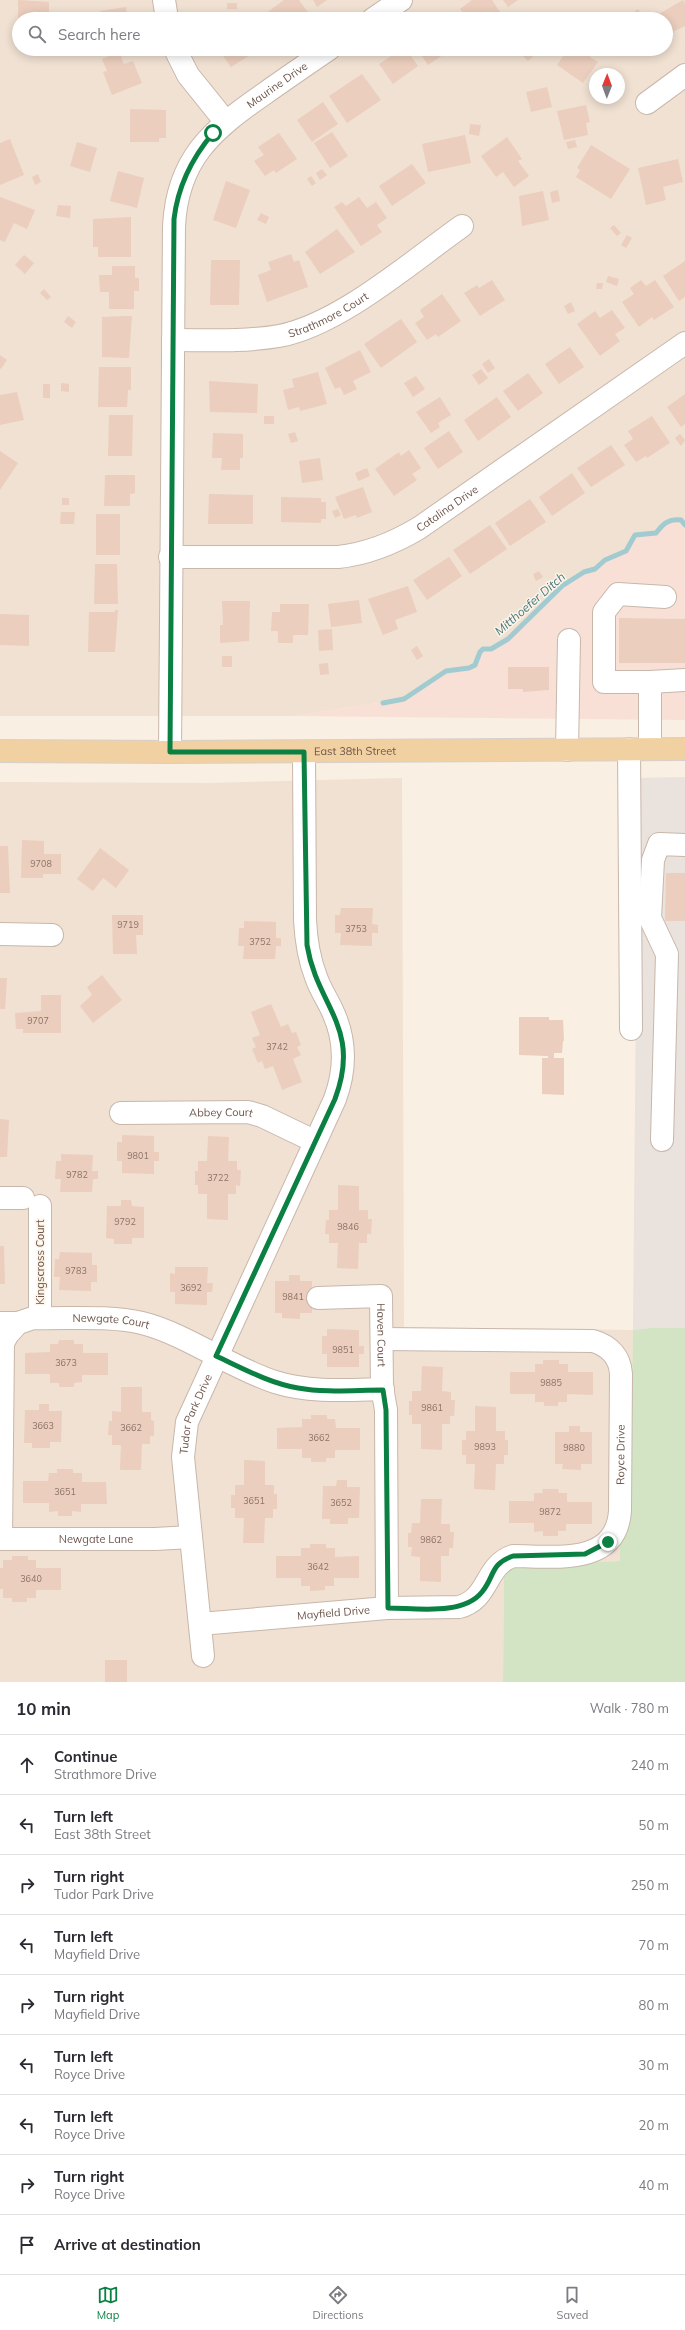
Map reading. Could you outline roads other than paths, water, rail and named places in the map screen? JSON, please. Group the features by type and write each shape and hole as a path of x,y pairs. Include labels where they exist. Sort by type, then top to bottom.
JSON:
{"main road":[{"name":"East 38th Street","path":"0,751 304,752 685,749"}],"street":[{"path":"164,0 166,12"},
{"path":"383,12 401,0"},
{"path":"178,56 188,75 225,121"},
{"name":"Maurine Drive","path":"170,752 170,556 174,227 176,203 190,165 203,144 225,121 319,56"},
{"path":"647,103 685,75"},
{"name":"Strathmore Court","path":"173,340 248,340 280,336 311,326 348,308 462,226"},
{"name":"Catalina Drive","path":"170,556 338,557 353,555 391,543 419,528 685,343"},
{"path":"665,597 618,594 604,612 604,682 685,680"},
{"path":"567,750 569,640"},
{"path":"631,1029 639,749 650,682"},
{"name":"Tudor Park Drive","path":"203,1656 183,1457 184,1435 191,1409 338,1091 344,1058 338,1026 315,976 307,945 304,752"},
{"path":"662,1140 667,954 650,918 652,860 659,844 685,845"},
{"path":"0,934 52,935"},
{"name":"Abbey Court","path":"121,1113 248,1112 262,1116 314,1141"},
{"name":"Kingscross Court","path":"0,1198 31,1202 40,1318"},
{"name":"Haven Court","path":"318,1298 381,1296 383,1390"},
{"name":"Newgate Court","path":"9,1323 26,1319 40,1318 131,1321 157,1328 216,1356"},
{"path":"0,1539 3,1344 8,1334 9,1323"},
{"name":"Royce Drive","path":"382,1338 593,1341 603,1344 612,1350 620,1364 621,1374 620,1519 608,1542 585,1554 513,1556 506,1559 493,1570 482,1592 464,1606 453,1608 388,1608"},
{"path":"216,1356 254,1374 300,1389 332,1391 383,1390 386,1410 388,1608"},
{"name":"Newgate Lane","path":"0,1539 155,1540 191,1537"},
{"name":"Mayfield Drive","path":"200,1624 388,1608"}],"waterway":[{"name":"Mitthoefer Ditch","path":"383,703 404,699 446,671 469,668 475,665 480,652 483,649 491,649 508,639 562,586 584,572 595,569 605,560 626,551 635,535 656,533 664,524 673,520 681,520 685,525"}]}
